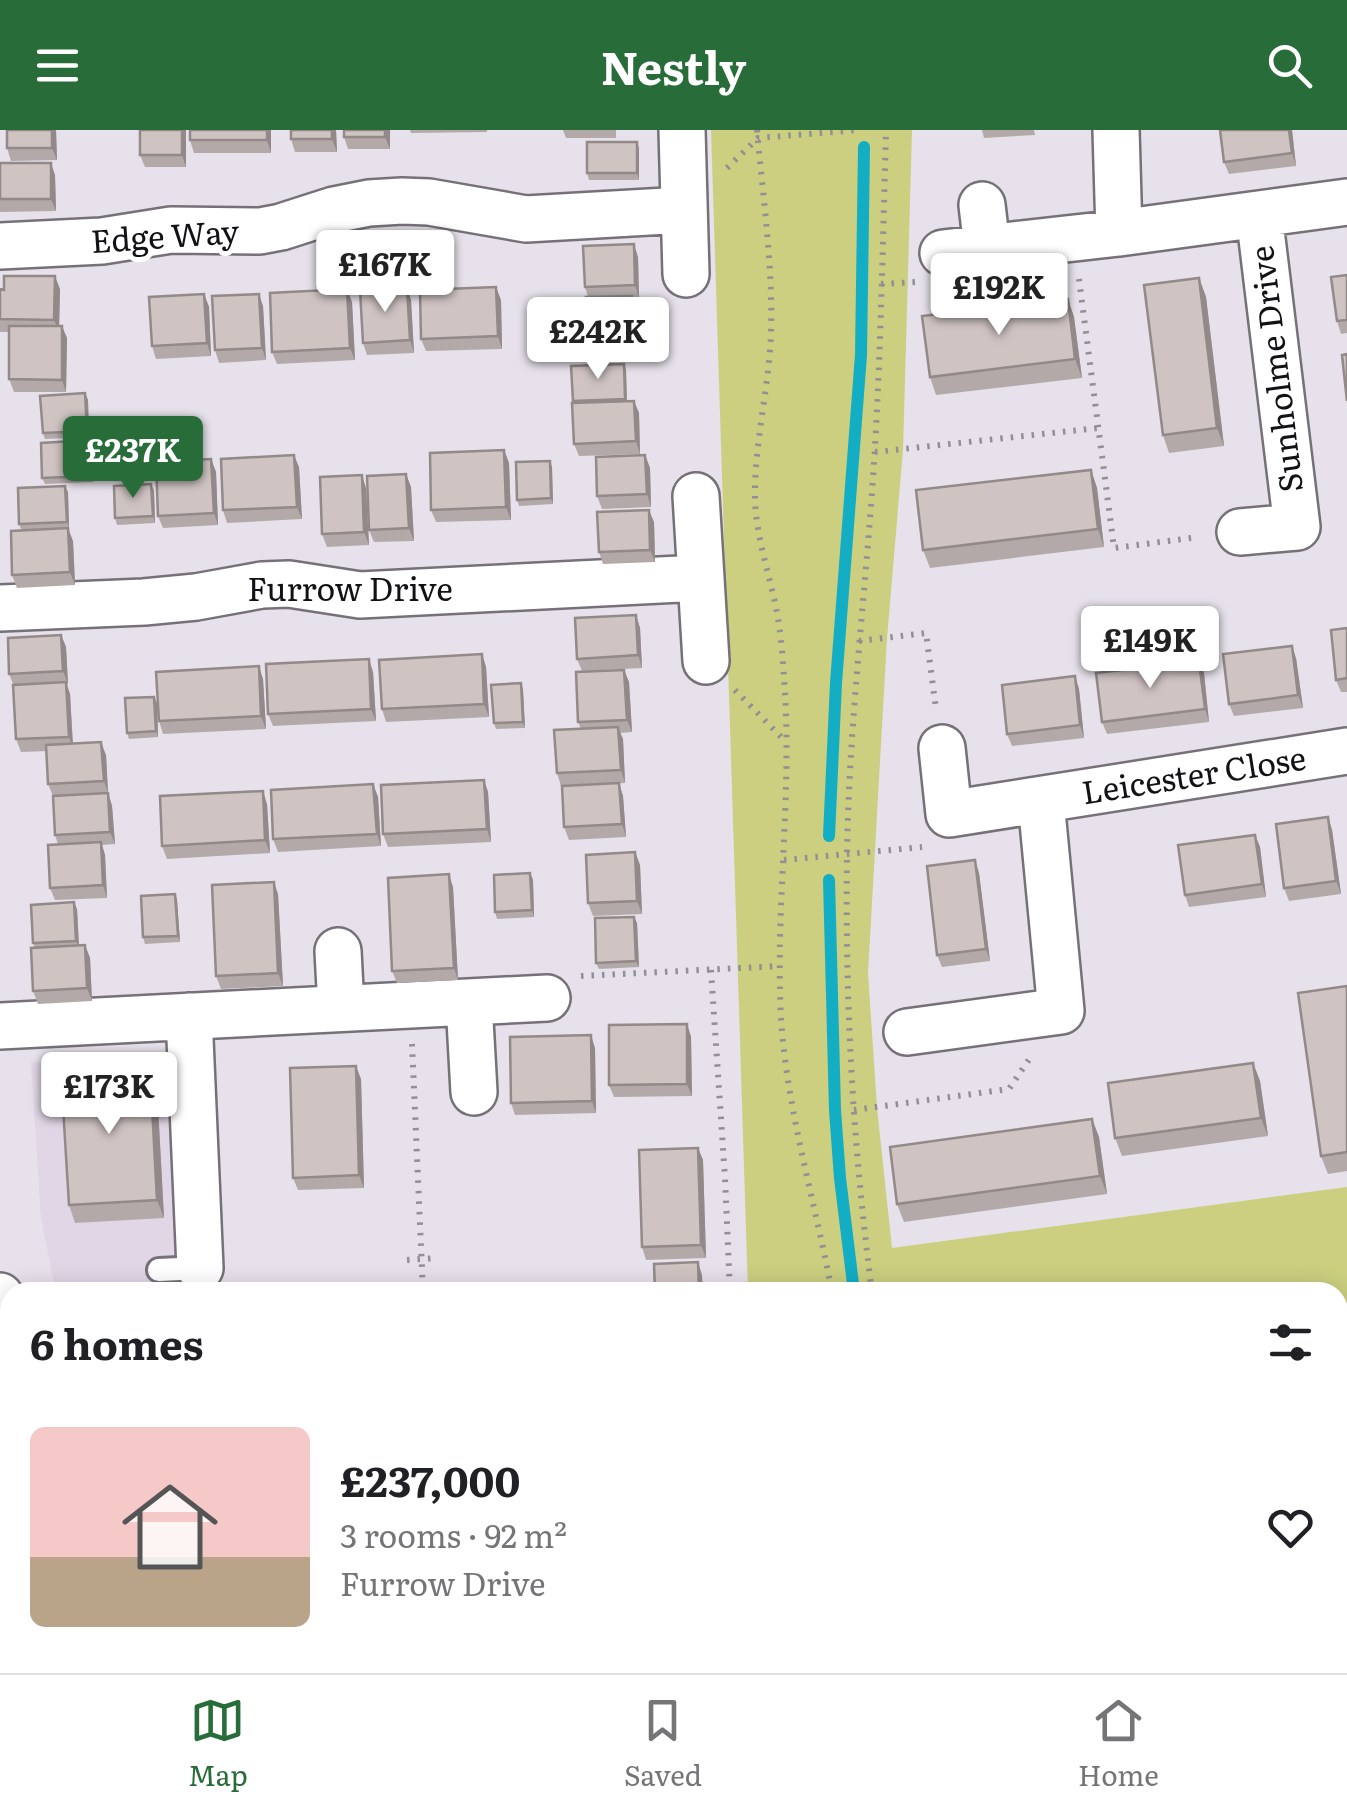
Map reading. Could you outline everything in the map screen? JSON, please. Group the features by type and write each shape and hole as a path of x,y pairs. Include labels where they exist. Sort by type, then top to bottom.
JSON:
{"street":[{"path":"682,130 686,274"},
{"path":"1116,130 1118,233"},
{"name":"Edge Way","path":"0,246 70,244 171,230 260,231 334,210 402,201 526,219 684,210"},
{"name":"Sunholme Drive","path":"943,253 985,227 1074,238 1347,202"},
{"name":"Sunholme Drive","path":"1240,532 1296,527 1259,214"},
{"path":"696,496 706,661"},
{"name":"Furrow Drive","path":"0,608 144,602 288,584 360,595 700,578"},
{"path":"942,748 949,814"},
{"name":"Leicester Close","path":"949,814 1347,752"},
{"name":"Leicester Close","path":"1041,800 1061,1010"},
{"path":"338,951 341,1008"},
{"path":"0,1026 547,998"},
{"path":"469,1002 474,1092"},
{"path":"907,1032 1061,1010"},
{"path":"179,1269 189,1016"}],"path":[{"path":"830,1282 789,1092 781,1018 788,743 778,618 755,502 771,333 770,267 757,134 858,130"},
{"path":"871,1282 854,1110 848,854 854,696 874,452 886,130"},
{"path":"1074,238 1114,548 1240,532"},
{"path":"874,452 1098,428"},
{"path":"859,642 926,634 942,748"},
{"path":"706,661 788,743"},
{"path":"784,860 952,844 949,814"},
{"path":"547,998 562,977 780,966"},
{"path":"711,970 730,1282"},
{"path":"410,1005 422,1282"},
{"path":"854,1110 1009,1089 1061,1010"},
{"path":"406,1260 436,1258"}],"shaded area":[{"path":"175,1053 188,1282 54,1282 41,1218 31,1062"}],"green space":[{"path":"711,130 912,130 903,450 887,638 868,973 892,1248 1347,1187 1347,1282 748,1282"}],"building":[{"path":"7,130 52,130 52,148 7,148"},
{"path":"140,130 182,130 182,155 140,155"},
{"path":"190,130 267,130 267,140 190,140"},
{"path":"291,130 332,130 332,139 291,139"},
{"path":"344,130 385,130 385,137 344,137"},
{"path":"1220,130 1289,130 1292,153 1224,162"},
{"path":"587,142 637,142 637,173 587,173"},
{"path":"0,163 51,163 51,199 0,199"},
{"path":"634,244 635,285 585,287 583,246"},
{"path":"1347,275 1347,320 1337,321 1331,277"},
{"path":"4,276 55,276 54,320 0,319"},
{"path":"1199,278 1217,428 1163,435 1144,285"},
{"path":"496,287 498,336 421,339 420,290"},
{"path":"407,288 410,340 363,343 360,290"},
{"path":"347,289 350,348 272,352 270,293"},
{"path":"204,294 207,343 152,346 149,297"},
{"path":"259,294 262,348 215,350 212,296"},
{"path":"632,296 634,346 588,347 586,297"},
{"path":"1068,299 1075,359 930,377 922,316"},
{"path":"9,326 62,326 62,380 9,379"},
{"path":"1347,354 1347,401 1342,355"},
{"path":"624,364 625,399 573,401 571,366"},
{"path":"85,393 87,431 43,433 40,396"},
{"path":"634,401 636,441 574,444 572,403"},
{"path":"89,440 90,476 42,478 41,443"},
{"path":"504,450 506,507 431,510 430,453"},
{"path":"294,455 297,507 223,510 221,459"},
{"path":"645,455 647,494 597,496 596,457"},
{"path":"211,459 214,513 158,516 156,462"},
{"path":"550,461 551,498 517,500 516,462"},
{"path":"1091,470 1098,529 923,550 916,490"},
{"path":"406,474 409,528 369,530 367,476"},
{"path":"362,475 364,532 322,534 320,477"},
{"path":"151,484 153,516 115,518 114,486"},
{"path":"65,486 67,522 19,524 18,488"},
{"path":"649,510 650,550 599,552 597,512"},
{"path":"68,528 70,572 12,575 11,531"},
{"path":"636,615 638,655 577,659 575,618"},
{"path":"1347,628 1347,678 1336,680 1331,630"},
{"path":"61,635 63,671 9,674 8,638"},
{"path":"1292,646 1298,695 1229,704 1223,654"},
{"path":"482,654 484,704 382,709 379,660"},
{"path":"369,659 371,709 268,714 266,664"},
{"path":"1199,661 1205,709 1102,722 1096,673"},
{"path":"259,666 261,716 159,721 156,672"},
{"path":"624,670 627,720 578,722 576,672"},
{"path":"1075,676 1080,725 1007,734 1002,685"},
{"path":"66,682 69,737 16,739 13,685"},
{"path":"521,683 523,722 494,723 491,685"},
{"path":"154,697 156,731 127,733 125,698"},
{"path":"618,727 621,770 557,773 554,730"},
{"path":"101,742 104,781 48,784 46,745"},
{"path":"484,780 487,829 383,834 381,785"},
{"path":"619,783 622,824 564,827 562,786"},
{"path":"373,784 377,834 273,839 271,790"},
{"path":"263,791 265,840 162,846 160,796"},
{"path":"108,793 110,832 55,835 53,796"},
{"path":"1328,817 1336,881 1284,888 1276,824"},
{"path":"1255,835 1262,884 1185,895 1178,845"},
{"path":"101,842 103,885 50,888 48,845"},
{"path":"635,852 637,901 588,903 586,855"},
{"path":"975,860 986,949 937,955 927,866"},
{"path":"530,873 532,910 495,912 494,875"},
{"path":"449,874 454,968 392,971 388,878"},
{"path":"274,882 278,973 216,976 212,885"},
{"path":"175,894 178,936 143,937 141,896"},
{"path":"74,902 76,941 33,943 31,905"},
{"path":"634,917 636,961 596,963 595,918"},
{"path":"85,945 87,988 33,991 31,948"},
{"path":"1347,986 1347,1152 1321,1156 1298,993"},
{"path":"687,1024 687,1084 609,1085 609,1025"},
{"path":"591,1035 592,1101 511,1103 510,1037"},
{"path":"1253,1063 1261,1118 1115,1138 1108,1083"},
{"path":"356,1066 359,1175 293,1178 290,1068"},
{"path":"150,1069 157,1200 69,1205 61,1074"},
{"path":"1092,1119 1100,1176 897,1204 890,1147"},
{"path":"698,1148 701,1245 642,1247 639,1150"},
{"path":"698,1262 699,1282 655,1282 654,1264"}],"waterway":[{"path":"829,836 836,683 861,355 864,147"},
{"path":"829,880 835,1110 853,1282"}]}
